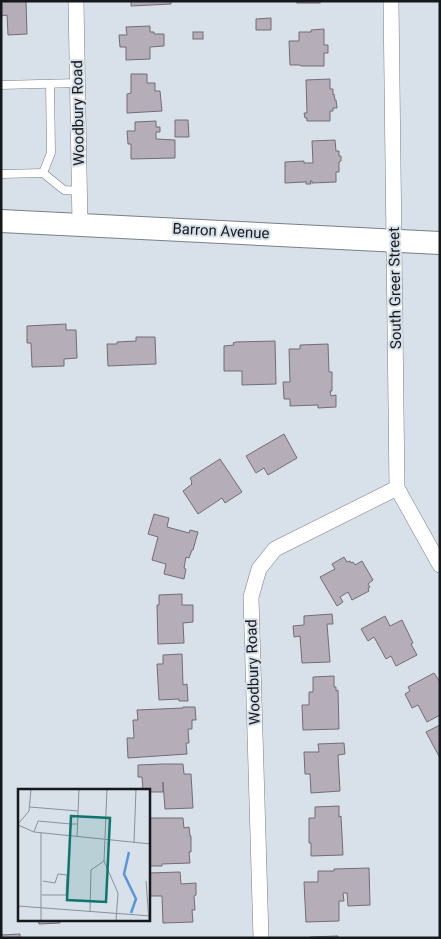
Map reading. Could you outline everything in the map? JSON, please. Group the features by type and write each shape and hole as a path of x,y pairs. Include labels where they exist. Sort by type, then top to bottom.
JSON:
{"main road":[{"name":"Barron Avenue","path":"1,220 440,242"}],"street":[{"name":"Woodbury Road","path":"76,1 80,225"},
{"name":"South Greer Street","path":"391,1 397,488 440,564"},
{"name":"Woodbury Road","path":"261,938 251,597 259,570 275,549 397,488"}],"lane":[{"path":"1,85 78,83"},
{"path":"43,174 51,153 50,84"},
{"path":"1,174 43,174 64,190 80,191"}],"building":[{"path":"1,1 26,1 27,34 8,35 7,15 1,16"},
{"path":"131,1 171,1 171,4 131,6"},
{"path":"297,1 320,1 320,3 297,3"},
{"path":"271,18 271,30 256,30 256,19"},
{"path":"150,26 150,32 164,34 164,46 150,47 150,59 126,60 126,47 120,47 119,35 127,35 126,27"},
{"path":"324,29 324,45 328,45 328,53 324,53 324,66 290,65 289,41 299,41 299,32"},
{"path":"193,32 203,32 203,39 193,39"},
{"path":"131,74 147,74 147,83 155,83 155,91 160,91 162,111 127,113 127,94 131,93"},
{"path":"330,79 330,89 333,89 337,108 333,108 333,111 330,111 330,121 307,121 304,113 307,113 306,80"},
{"path":"175,120 188,120 189,137 175,137"},
{"path":"156,121 156,127 160,127 160,132 156,132 156,139 175,140 175,158 131,159 131,144 128,144 127,131 135,131 135,122"},
{"path":"335,140 336,151 339,151 339,156 341,156 339,172 336,172 336,182 312,183 310,181 311,184 306,184 306,181 285,183 285,162 304,161 304,163 313,163 312,141"},
{"path":"66,324 66,330 76,330 77,358 64,359 64,366 32,367 31,343 27,343 27,326"},
{"path":"136,337 155,337 156,364 108,366 107,344 136,341"},
{"path":"275,341 276,384 242,385 242,371 224,371 224,346 234,345 233,343 236,342"},
{"path":"328,344 329,372 332,372 332,391 330,391 331,396 336,395 336,407 318,408 318,405 290,406 290,399 284,399 283,382 290,382 289,349 300,349 300,345"},
{"path":"284,434 297,458 268,475 264,468 256,473 246,456"},
{"path":"220,459 242,492 225,503 222,498 198,514 183,491 192,484 190,478"},
{"path":"154,514 169,518 167,527 189,533 190,530 198,532 193,550 189,558 186,557 184,579 164,574 166,564 152,560 158,537 148,534"},
{"path":"344,557 347,562 353,562 355,565 362,561 373,580 368,584 370,587 368,588 369,591 352,600 348,592 340,597 343,602 337,606 320,577 335,569 332,564"},
{"path":"182,594 182,605 193,605 193,622 183,623 184,643 158,644 157,605 159,605 159,595"},
{"path":"332,614 333,624 327,624 330,662 302,663 300,636 294,637 293,626 304,625 304,616"},
{"path":"385,616 390,626 402,620 417,655 396,666 391,656 386,659 374,637 368,641 361,629"},
{"path":"182,654 183,685 187,684 188,701 179,701 179,699 159,700 157,664 163,664 163,655"},
{"path":"434,673 440,682 440,715 427,722 418,705 412,708 405,694 410,691 408,687"},
{"path":"334,676 334,687 336,687 336,691 338,690 339,729 303,730 302,705 309,705 309,692 313,692 313,677"},
{"path":"195,707 196,720 192,720 192,729 188,729 189,743 186,743 187,754 128,758 127,738 134,738 133,720 138,720 137,710"},
{"path":"440,725 440,758 426,732"},
{"path":"344,743 345,754 338,755 340,791 311,793 310,774 305,774 304,752 319,752 318,744"},
{"path":"183,764 184,774 191,774 193,808 165,809 163,782 163,792 150,792 150,789 143,789 142,777 138,777 138,765"},
{"path":"339,806 343,855 311,856 309,818 315,818 315,807"},
{"path":"150,818 183,818 184,828 189,827 191,836 190,863 162,864 162,866 150,866"},
{"path":"369,868 370,905 348,906 347,893 343,893 344,901 339,901 339,921 306,922 304,882 318,882 318,871"},
{"path":"180,872 181,884 196,883 196,895 194,896 195,910 192,910 193,922 163,923 162,896 150,896 150,873"},
{"path":"38,922 60,922 60,923 39,924"},
{"path":"20,934 20,938 1,938 1,935"},
{"path":"338,936 338,938 310,938 310,937"}]}
